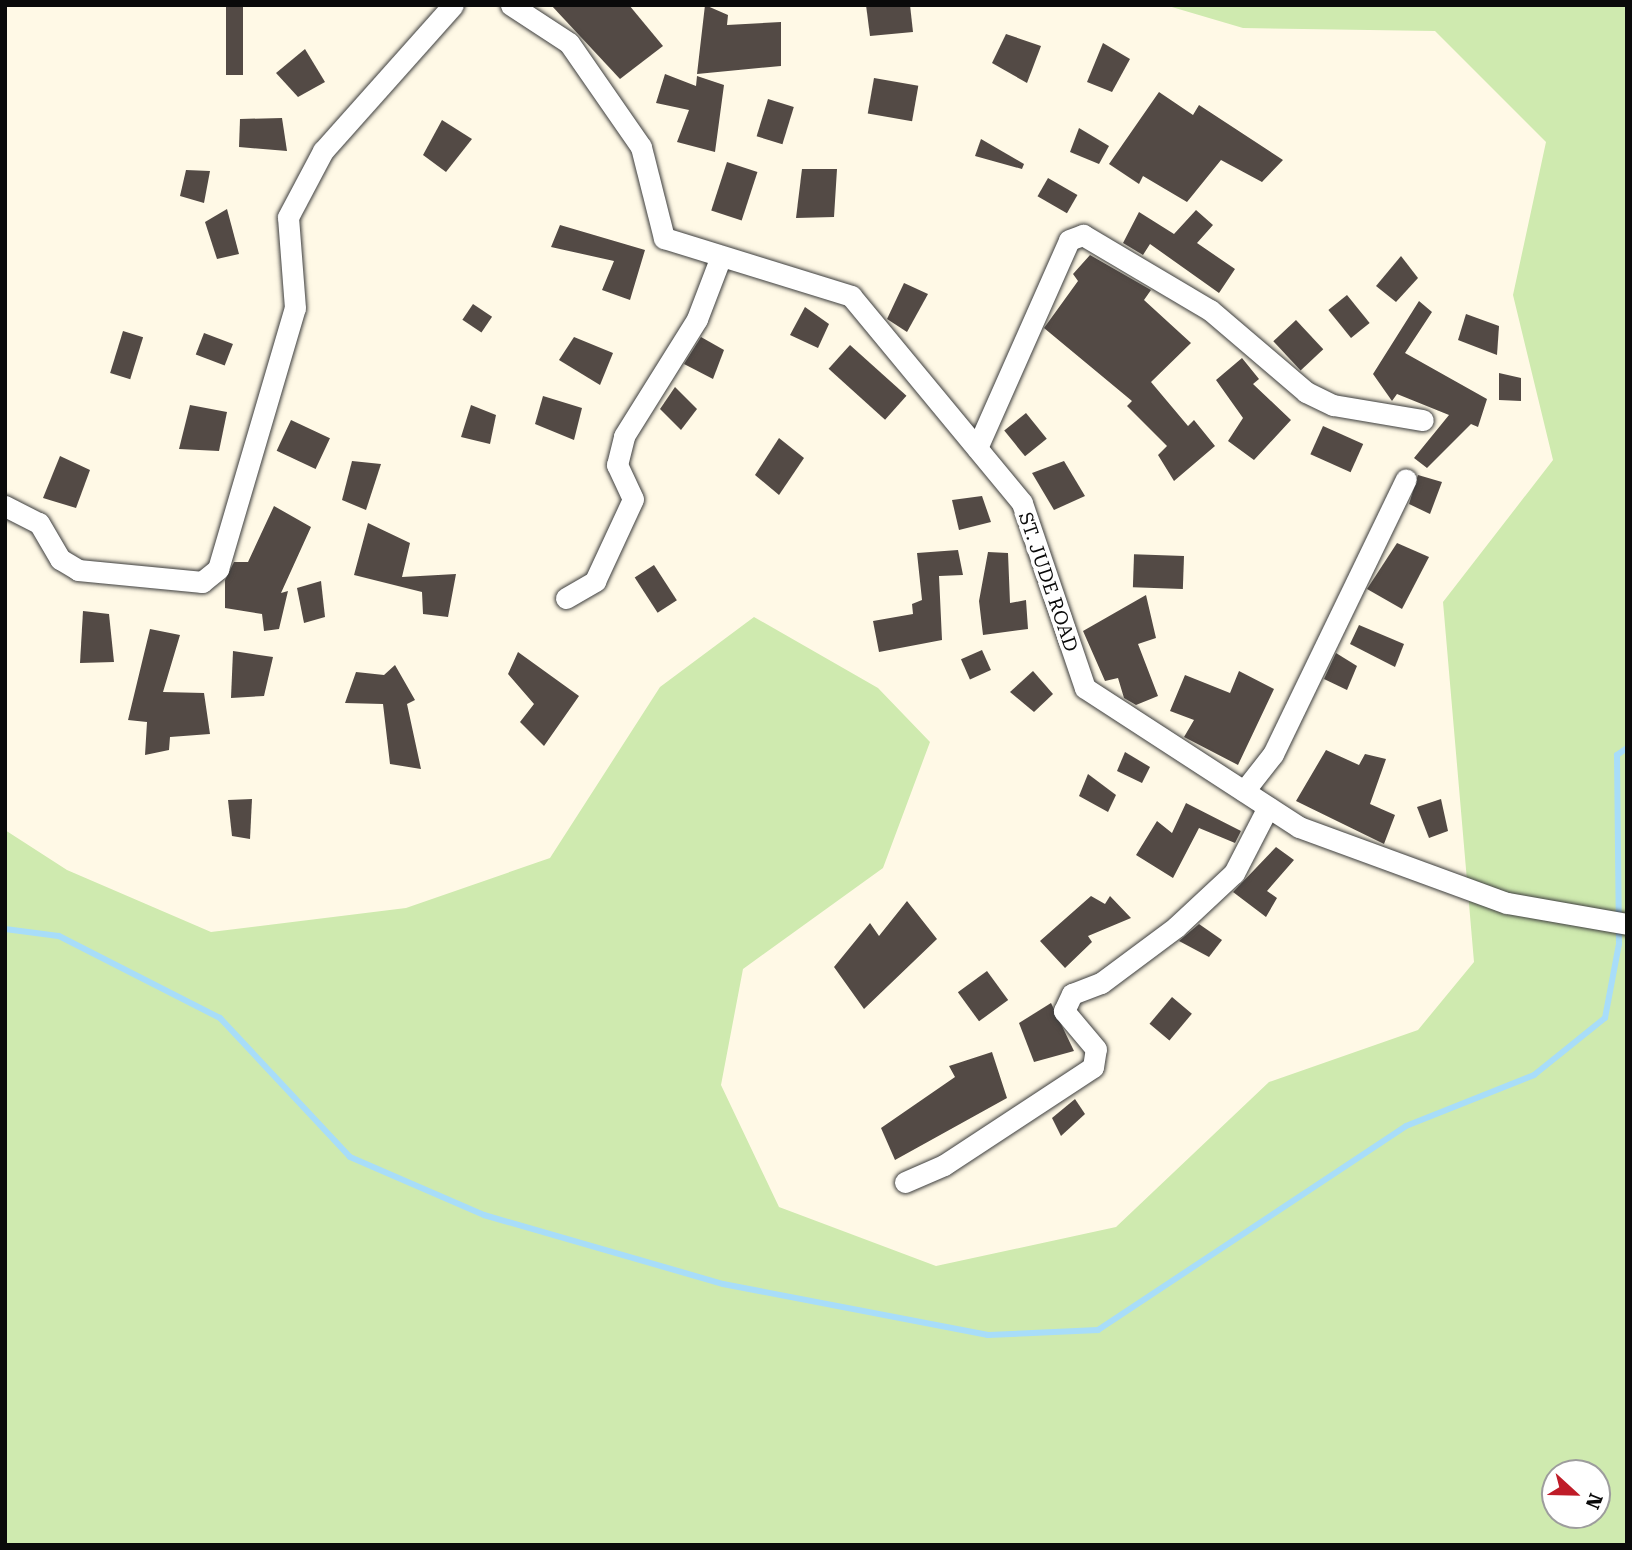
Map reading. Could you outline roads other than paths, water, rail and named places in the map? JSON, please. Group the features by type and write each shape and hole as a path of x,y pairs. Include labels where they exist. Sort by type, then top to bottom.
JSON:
{"street":[{"path":"5,506 39,523 60,559 78,570 202,582 218,569 295,307 288,217 323,152 453,5"},
{"name":"ST. JUDE ROAD","path":"511,5 569,43 640,147 664,238 851,296 1021,503 1085,688 1299,827 1507,903 1627,924"},
{"path":"976,448 1069,240 1083,235 1210,310 1306,392 1334,405 1423,421"},
{"path":"566,597 595,581 633,499 617,465 624,436 697,319 721,256"},
{"path":"1244,792 1273,754 1406,479"},
{"path":"905,1182 944,1165 1093,1067 1096,1049 1064,1011 1072,994 1101,983 1176,927 1234,873 1268,807"}],"waterway":[{"path":"5,929 59,936 220,1018 350,1157 484,1215 723,1284 988,1335 1098,1330 1406,1126 1534,1075 1605,1018 1619,944 1617,755 1627,748"}]}
